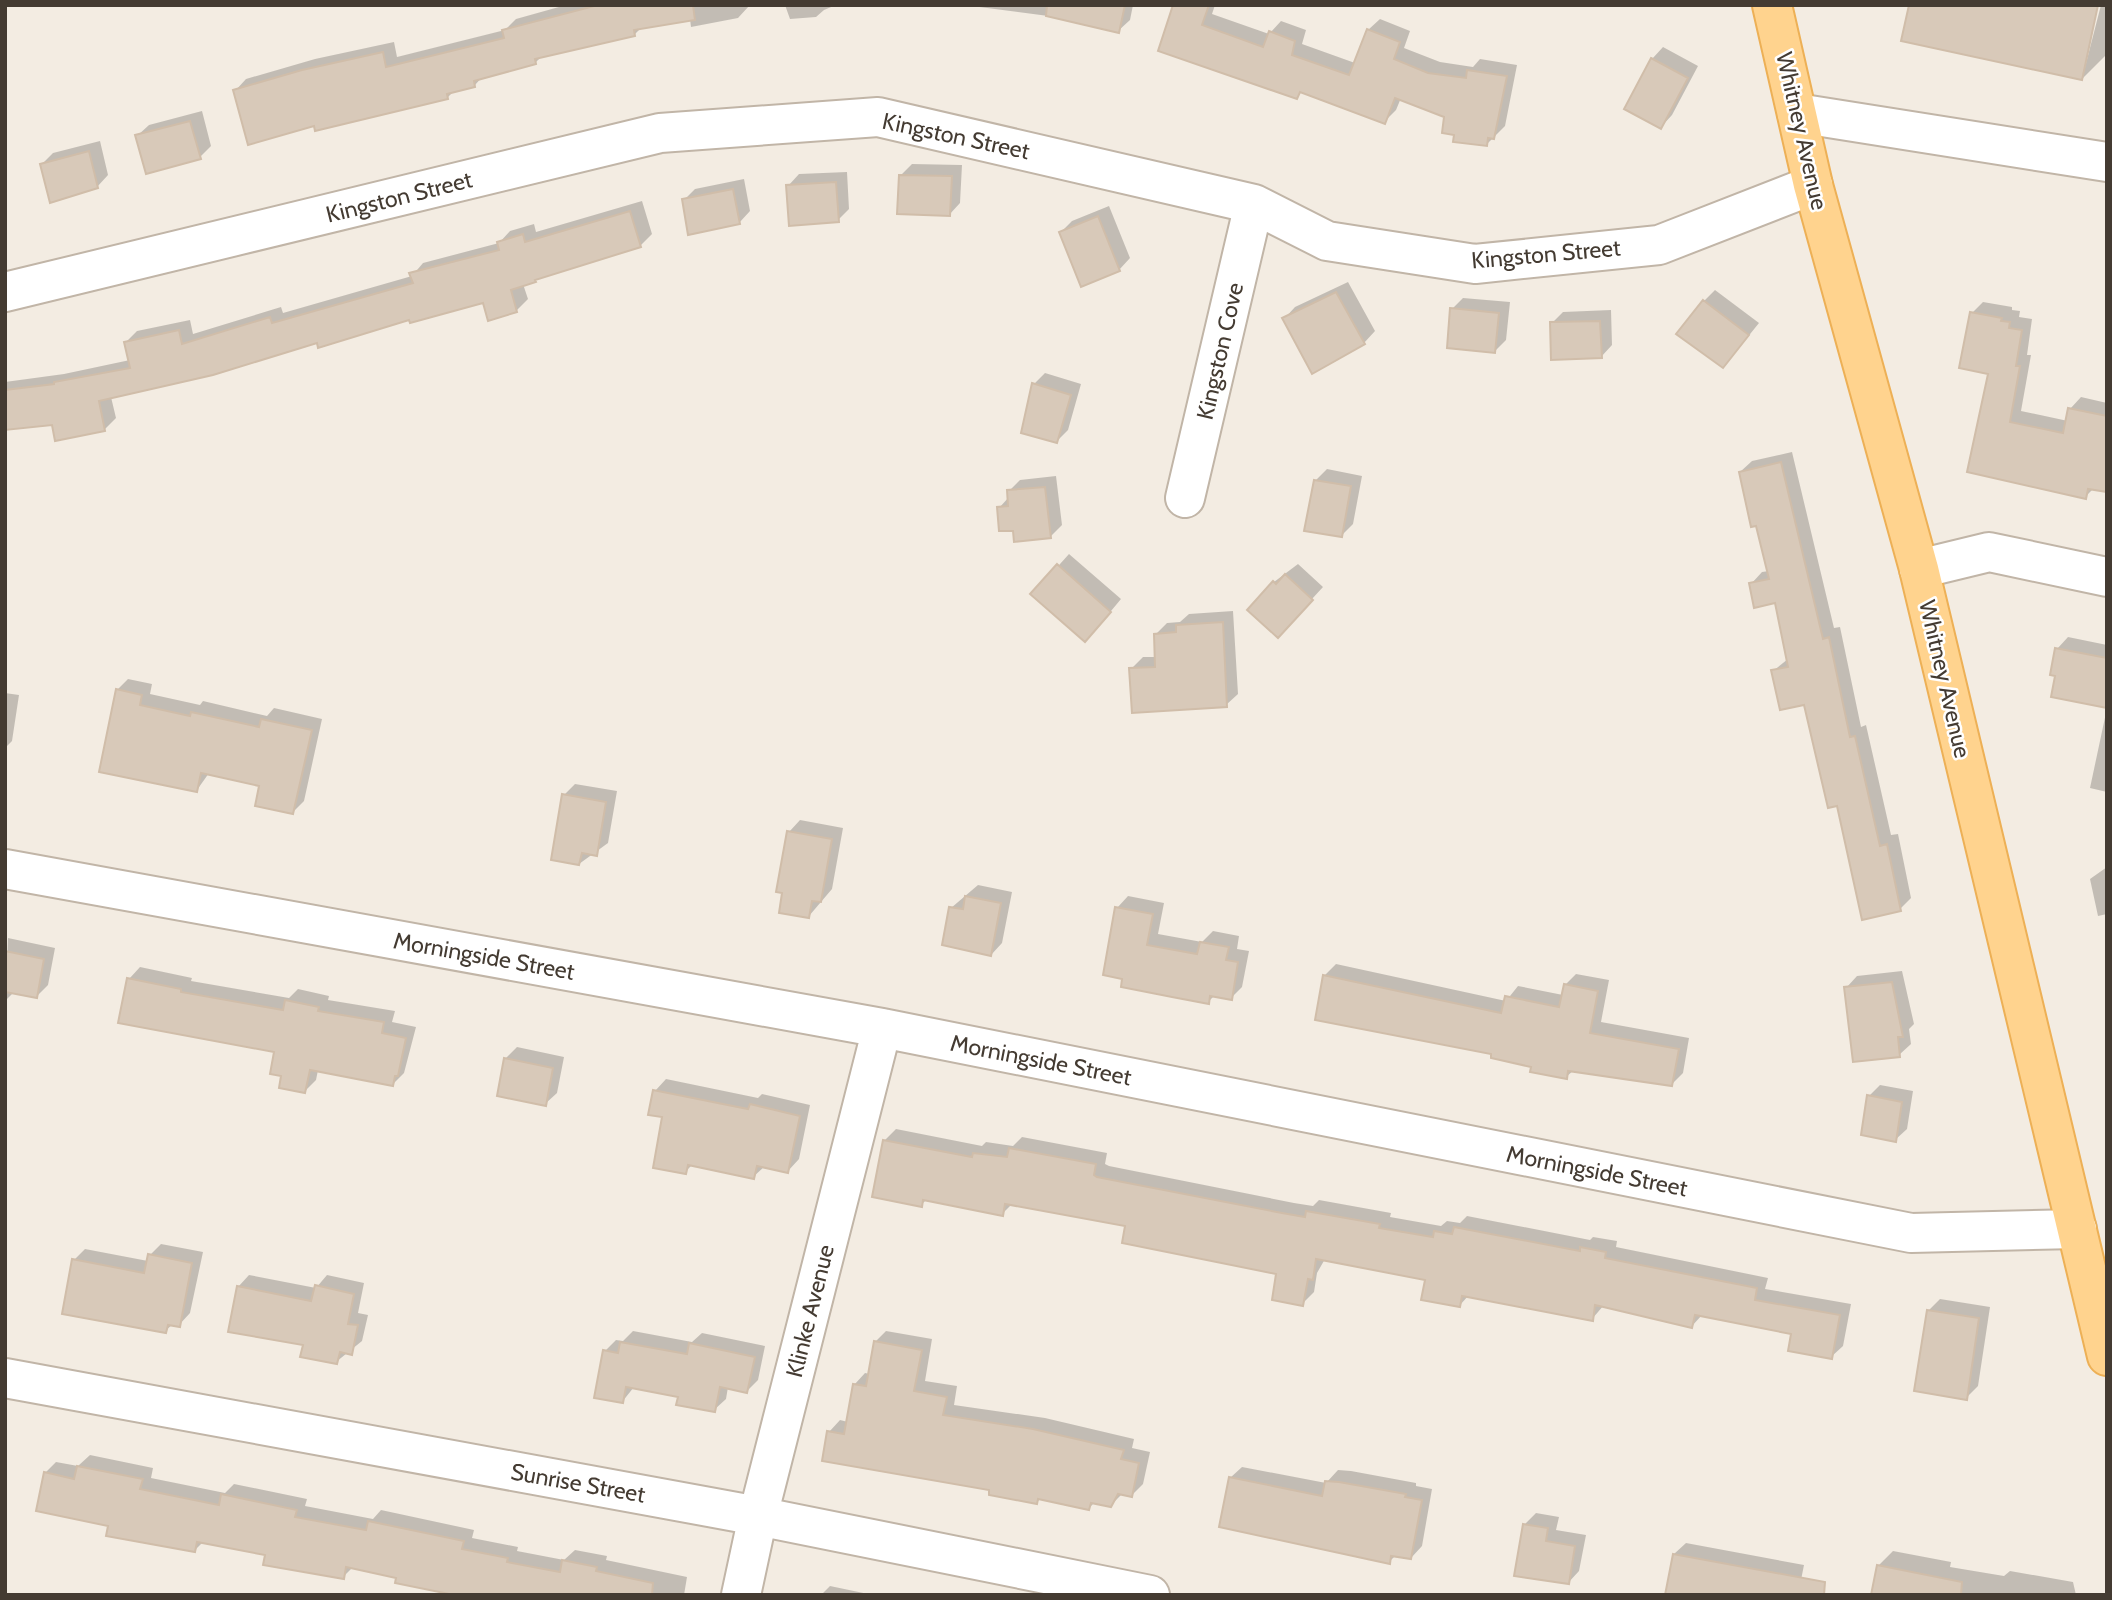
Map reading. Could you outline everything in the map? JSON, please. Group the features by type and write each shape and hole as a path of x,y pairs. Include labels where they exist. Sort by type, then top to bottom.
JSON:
{"main road":[{"name":"Whitney Avenue","path":"1772,5 1813,185 1919,569 2107,1356"}],"street":[{"path":"1797,113 2107,162"},
{"name":"Kingston Street","path":"5,292 660,134 878,117 1254,204 1327,240 1475,264 1659,245 1813,185"},
{"name":"Kingston Cove","path":"1185,498 1254,204"},
{"path":"1919,569 1989,552 2107,577"},
{"name":"Morningside Street","path":"5,869 882,1028 1910,1233 2077,1229"},
{"name":"Klinke Avenue","path":"741,1595 758,1516 882,1028"},
{"name":"Sunrise Street","path":"5,1378 758,1516 1150,1595"}],"building":[{"path":"598,5 693,5 695,20 634,30 635,36 535,59 536,64 474,81 475,87 447,94 448,99 315,131 314,126 248,145 233,90 302,70 383,52 386,67 504,38 502,30"},
{"path":"1047,5 1125,5 1119,33 1046,16"},
{"path":"1173,5 1209,5 1202,25 1263,47 1269,31 1295,41 1292,55 1349,75 1367,29 1400,42 1394,59 1428,73 1466,78 1467,70 1507,76 1494,139 1488,138 1487,146 1453,142 1454,135 1442,133 1444,117 1395,98 1385,124 1300,92 1297,99 1158,51"},
{"path":"1909,5 2098,5 2082,80 1901,41"},
{"path":"1651,58 1688,78 1661,129 1624,109"},
{"path":"190,121 201,159 146,174 135,135"},
{"path":"89,151 98,188 50,203 40,164"},
{"path":"899,175 952,176 950,216 897,214"},
{"path":"836,182 839,222 789,226 786,185"},
{"path":"733,189 740,224 688,235 682,199"},
{"path":"630,211 641,247 511,290 517,312 488,321 483,303 410,323 409,320 318,348 317,343 213,375 99,401 105,431 55,441 52,425 5,430 5,390 54,384 130,368 124,342 179,330 182,344 270,317 272,323 413,283 409,273 499,250 497,242 523,234 525,242"},
{"path":"1098,216 1120,271 1081,287 1059,232"},
{"path":"1336,292 1365,344 1312,374 1282,318"},
{"path":"1703,300 1749,335 1723,368 1676,334"},
{"path":"1450,308 1499,313 1495,353 1447,348"},
{"path":"1970,312 2002,318 2001,321 2010,322 2009,328 2022,330 2016,366 2020,366 2010,422 2063,433 2068,408 2107,416 2107,492 2088,489 2086,499 1967,472 1988,374 1959,368"},
{"path":"1600,321 1602,358 1551,360 1550,322"},
{"path":"1032,383 1071,395 1057,443 1021,433"},
{"path":"1781,462 1823,639 1829,637 1850,737 1855,736 1880,846 1887,844 1901,911 1862,920 1837,806 1828,808 1804,705 1780,710 1771,670 1788,667 1775,603 1754,608 1749,583 1769,579 1756,526 1751,527 1739,472"},
{"path":"1314,480 1351,486 1342,537 1304,531"},
{"path":"1045,487 1051,538 1014,542 1013,531 999,531 997,507 1008,506 1007,490"},
{"path":"1057,564 1111,612 1085,642 1030,594"},
{"path":"1285,574 1313,600 1278,638 1247,610 1273,581 1276,584"},
{"path":"1223,622 1227,707 1132,713 1129,668 1155,667 1154,634 1176,632 1176,625"},
{"path":"2055,648 2107,658 2107,708 2051,697 2055,676 2050,675"},
{"path":"116,689 142,695 140,705 190,716 191,712 259,727 261,719 312,730 293,814 255,806 259,786 201,773 197,792 99,772"},
{"path":"562,794 606,802 597,856 582,853 579,865 551,860"},
{"path":"787,831 832,839 821,902 812,901 809,918 779,913 782,893 776,892"},
{"path":"965,896 1001,903 991,956 942,945 949,907 963,909"},
{"path":"1115,907 1153,914 1147,945 1197,954 1200,942 1229,947 1226,960 1238,962 1232,1000 1210,996 1209,1004 1172,997 1121,987 1122,979 1103,975"},
{"path":"5,951 44,959 37,998 5,992"},
{"path":"1323,975 1501,1013 1505,996 1559,1007 1564,984 1598,991 1590,1033 1679,1049 1672,1086 1568,1071 1567,1079 1530,1072 1531,1067 1491,1058 1491,1054 1315,1020"},
{"path":"127,978 181,989 181,992 283,1010 285,1000 319,1007 318,1011 384,1022 382,1033 406,1038 398,1076 395,1076 393,1086 310,1070 305,1093 279,1088 281,1076 270,1074 274,1052 118,1023"},
{"path":"1892,982 1903,1037 1898,1037 1900,1057 1853,1062 1844,987"},
{"path":"504,1058 553,1068 546,1106 497,1096"},
{"path":"653,1090 748,1109 750,1104 800,1116 788,1173 757,1166 754,1179 688,1165 686,1174 653,1168 662,1117 648,1115"},
{"path":"1867,1095 1902,1102 1896,1142 1861,1135"},
{"path":"883,1140 972,1157 973,1153 1007,1157 1009,1148 1096,1164 1094,1175 1097,1177 1305,1217 1306,1211 1380,1224 1379,1228 1433,1237 1434,1231 1452,1234 1454,1227 1580,1251 1580,1247 1606,1252 1605,1258 1757,1288 1755,1300 1840,1315 1832,1359 1788,1351 1791,1334 1695,1315 1692,1328 1595,1305 1593,1321 1462,1296 1460,1307 1421,1300 1425,1280 1316,1259 1313,1280 1308,1279 1303,1306 1272,1300 1276,1274 1122,1243 1125,1226 1005,1204 1003,1216 923,1200 922,1207 872,1197"},
{"path":"148,1254 192,1263 180,1327 168,1325 166,1333 62,1314 72,1259 144,1273"},
{"path":"315,1285 354,1294 348,1324 358,1325 352,1355 340,1352 337,1364 300,1357 303,1345 228,1332 237,1286 311,1301"},
{"path":"1927,1310 1979,1318 1967,1400 1914,1391"},
{"path":"874,1341 922,1350 914,1391 947,1397 943,1415 1033,1429 1124,1450 1121,1459 1139,1463 1132,1497 1118,1494 1111,1507 1091,1503 1089,1510 1038,1499 1037,1504 989,1495 989,1490 822,1461 827,1431 844,1434 853,1384 866,1386"},
{"path":"620,1342 687,1354 689,1343 755,1357 747,1393 720,1387 715,1412 676,1405 678,1397 626,1387 623,1403 594,1398 603,1350 618,1353"},
{"path":"77,1466 143,1479 140,1489 219,1505 221,1494 297,1510 295,1517 366,1530 368,1521 464,1541 462,1549 508,1558 507,1562 560,1572 562,1560 597,1567 596,1571 653,1583 652,1595 454,1595 395,1583 396,1578 346,1567 344,1579 263,1565 265,1555 197,1542 195,1552 106,1536 108,1526 36,1511 44,1472 74,1479"},
{"path":"1229,1477 1322,1496 1325,1481 1339,1482 1406,1494 1405,1497 1422,1500 1411,1559 1391,1556 1390,1564 1219,1527"},
{"path":"1523,1524 1548,1528 1546,1541 1575,1546 1569,1584 1514,1576"},
{"path":"1673,1554 1825,1582 1824,1595 1665,1595"},
{"path":"1877,1565 1962,1582 1961,1595 1871,1595"}]}
